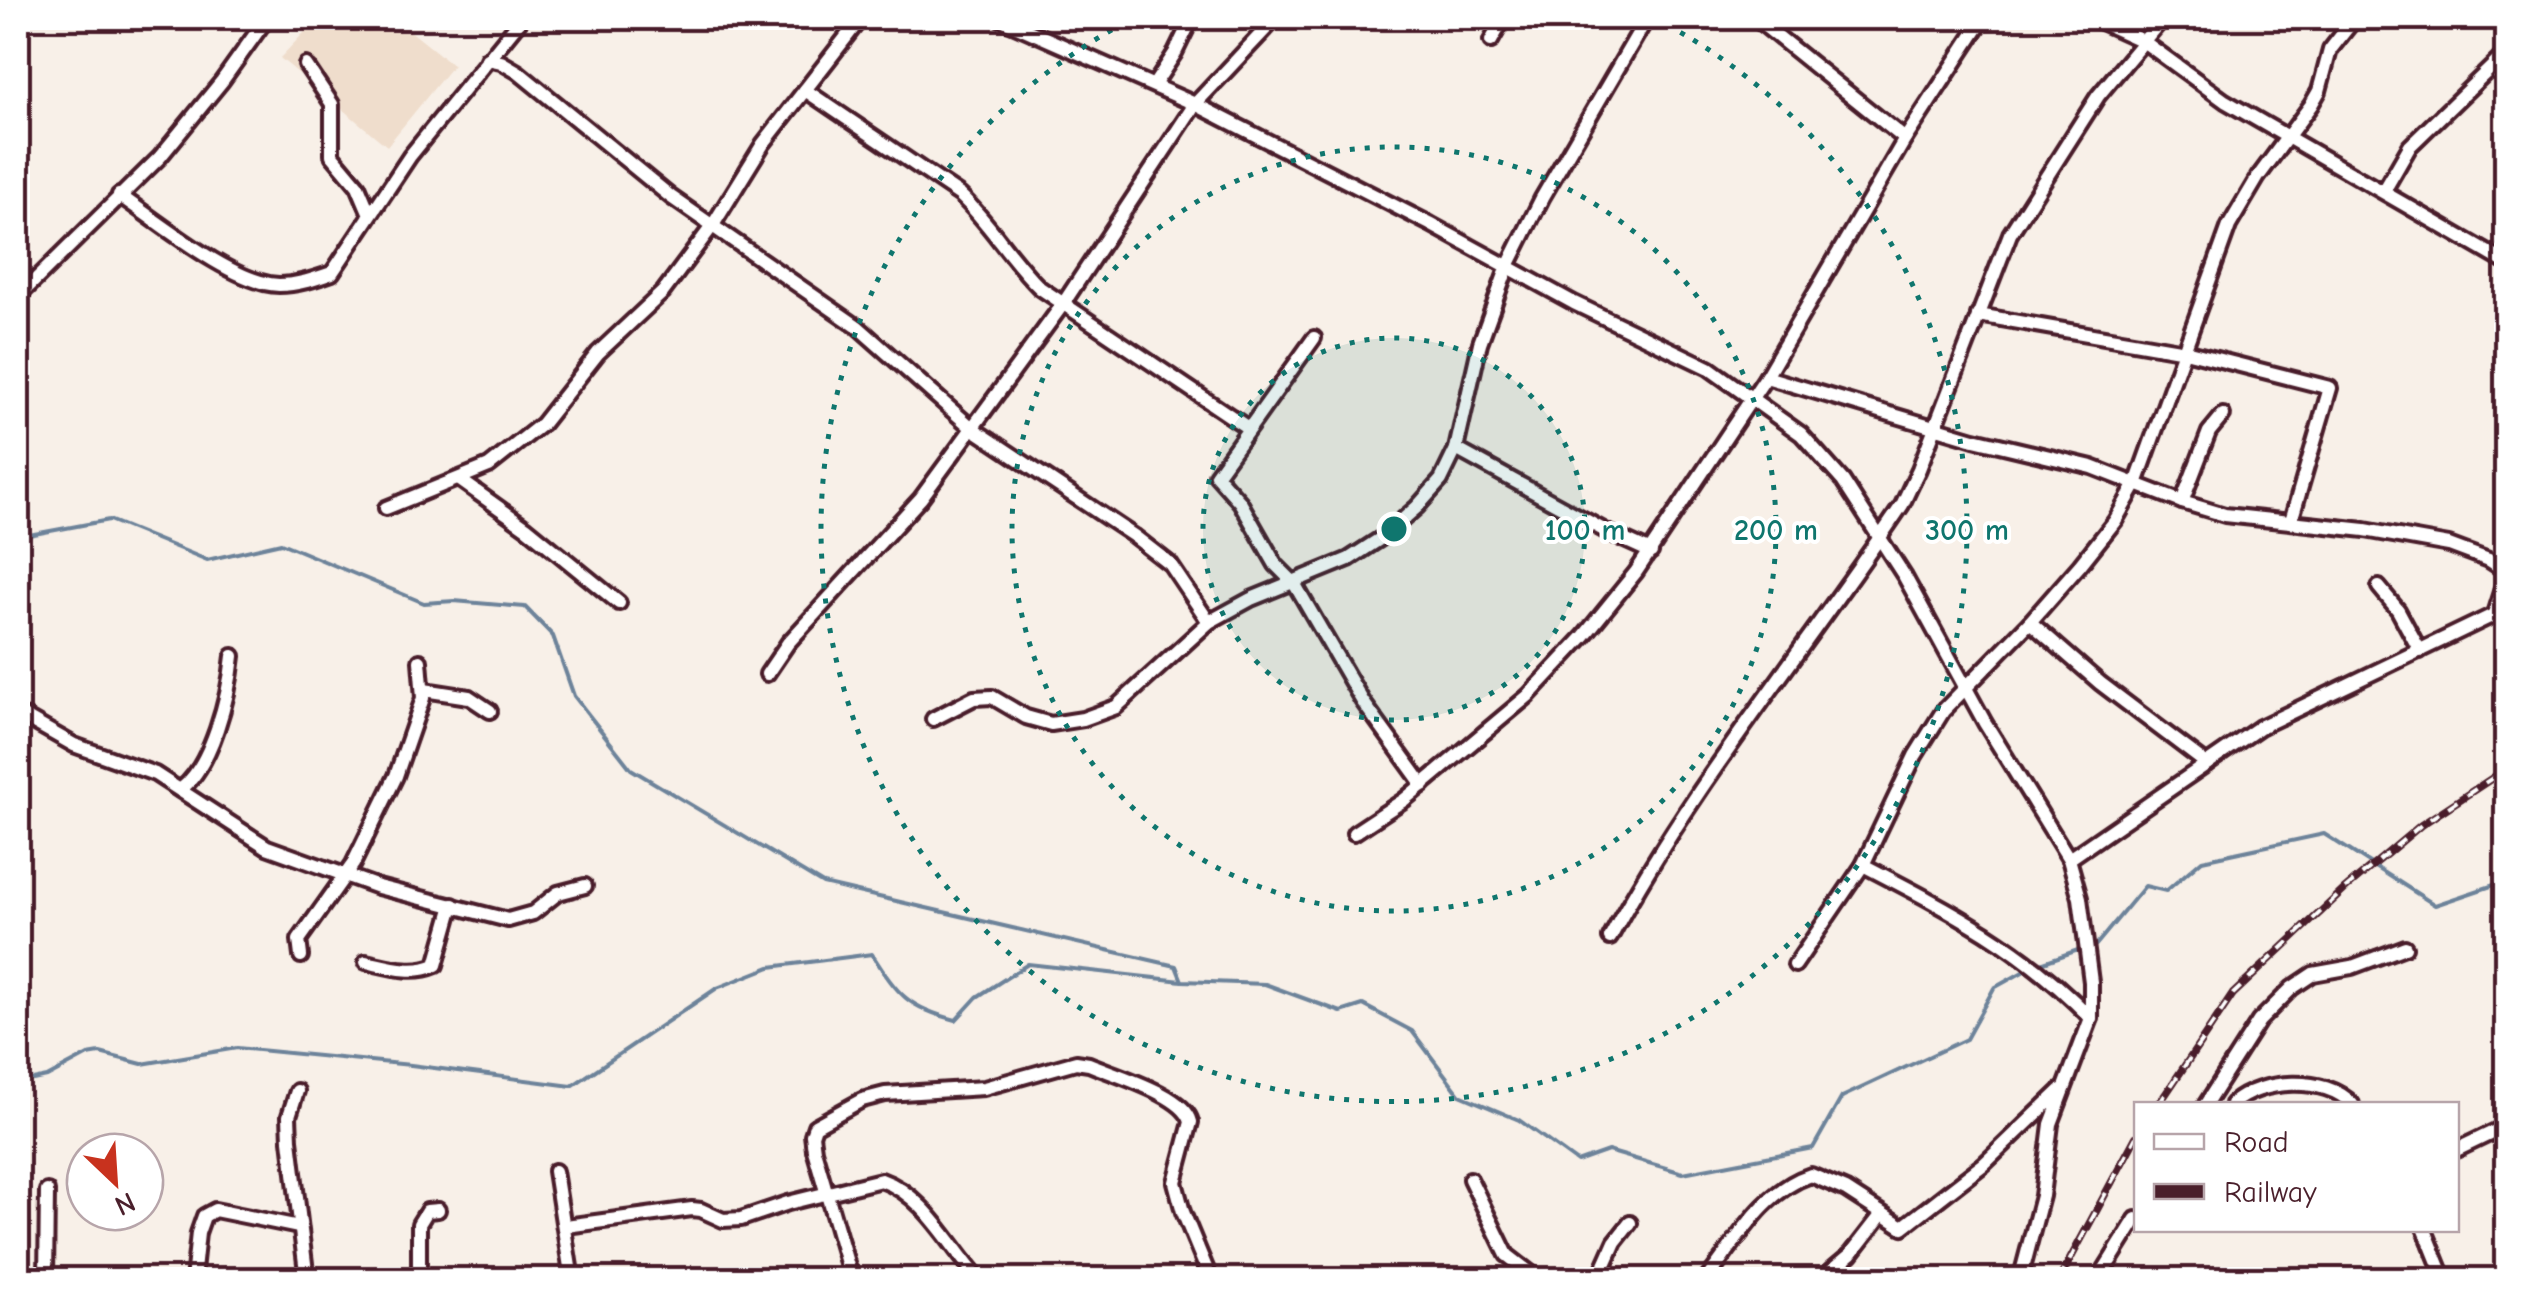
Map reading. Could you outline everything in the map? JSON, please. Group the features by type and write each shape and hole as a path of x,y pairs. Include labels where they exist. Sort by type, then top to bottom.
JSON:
{"street":[{"path":"18,297 160,157 267,18"},
{"path":"118,195 233,271 260,283 281,285 332,273 370,212 486,59 522,18"},
{"path":"386,508 489,466 542,424 598,353 663,292 712,225 763,144 861,18"},
{"path":"999,18 1195,104 1574,304 1709,368 1801,434 1844,481 1881,536 1964,686 2068,860 2084,921 2091,1018 2078,1061 2062,1089 2051,1124 2042,1196 2020,1280"},
{"path":"1154,86 1192,18"},
{"path":"767,674 788,643 921,498 1063,304 1195,104 1276,18"},
{"path":"1492,40 1504,18"},
{"path":"933,719 974,698 992,697 1026,718 1051,724 1083,719 1116,707 1209,622 1348,560 1383,537 1441,480 1456,449 1480,343 1508,266 1550,184 1648,18"},
{"path":"1755,18 1905,139"},
{"path":"1354,832 1423,785 1514,708 1559,664 1651,552 1766,376 1905,139 1984,18"},
{"path":"2092,18 2143,41 2197,82 2288,138 2506,263"},
{"path":"1610,938 1635,890 1902,505 2010,234 2098,96 2163,18"},
{"path":"1795,965 1863,865 1930,730 1964,686 2030,622 2114,521 2136,484 2229,226 2258,176 2319,92 2330,50 2355,18"},
{"path":"2384,191 2410,146 2506,53"},
{"path":"486,59 518,72 671,198 858,327 972,428 1170,564 1209,622"},
{"path":"306,65 332,104 332,155 358,186 370,212"},
{"path":"805,90 960,195 1017,266 1063,304 1248,428"},
{"path":"1978,314 2185,351 2330,388 2291,521"},
{"path":"1314,338 1216,475 1240,502 1276,565 1294,582 1363,702 1423,785"},
{"path":"1766,376 1974,439 2092,467 2226,516 2291,521 2449,545 2506,573 2500,611 2260,726 2068,860"},
{"path":"2182,502 2209,432 2223,416"},
{"path":"1456,449 1651,552"},
{"path":"460,480 619,603"},
{"path":"2380,587 2420,650"},
{"path":"2030,622 2100,683 2207,764"},
{"path":"180,790 204,764 231,678 233,656"},
{"path":"302,956 300,940 353,864 396,776 419,714 424,690 420,661"},
{"path":"424,690 469,696 490,711"},
{"path":"18,712 74,744 127,762 180,790 266,846 344,876 508,920 533,913 558,893 585,886"},
{"path":"1863,865 2012,948 2057,983 2091,1018"},
{"path":"366,962 401,970 426,969 436,964 453,906"},
{"path":"2207,1102 2259,1021 2292,988 2314,974 2352,967 2405,947"},
{"path":"852,1280 812,1135 815,1126 839,1111 885,1094 984,1088 1066,1063 1089,1064 1171,1098 1188,1113 1190,1122 1175,1182 1211,1280"},
{"path":"2235,1102 2251,1090 2284,1083 2331,1087 2350,1102"},
{"path":"1706,1280 1761,1208 1796,1180 1811,1175 1826,1180 1900,1227 1910,1223 1984,1164 2062,1089"},
{"path":"297,1091 290,1128 307,1280"},
{"path":"2459,1149 2506,1126"},
{"path":"555,1171 572,1280"},
{"path":"1470,1179 1507,1256 1536,1279 1553,1280"},
{"path":"566,1226 692,1209 723,1220 740,1219 881,1180 923,1209 980,1280"},
{"path":"46,1280 47,1191"},
{"path":"194,1280 198,1233 204,1216 215,1210 299,1227"},
{"path":"418,1280 419,1224 427,1211 438,1210"},
{"path":"1820,1280 1851,1254 1882,1214"},
{"path":"2098,1280 2134,1222"},
{"path":"1598,1280 1615,1242 1630,1223"},
{"path":"2426,1232 2445,1280"},
{"path":"1716,1267 1730,1280"}],"shaded area":[{"path":"318,18 394,18 453,65 387,146 280,58"}],"waterway":[{"path":"18,537 109,520 207,560 281,543 424,603 454,601 525,607 553,636 574,696 631,769 823,884 1176,966 1182,981"},
{"path":"2090,947 2096,945 2145,886 2166,891 2202,860 2324,834 2435,905 2506,881"},
{"path":"2038,964 2081,949"},
{"path":"18,1076 33,1080 47,1077 88,1055 100,1053 142,1064 237,1048 572,1086 717,988 770,967 872,954 906,998 956,1020 977,997 1028,964 1182,981 1265,984 1341,1012 1363,1005 1412,1031 1460,1095 1519,1120 1577,1162 1608,1151 1683,1173 1813,1148 1842,1097 1966,1039 1994,988 2030,968"}],"railway":[{"path":"2160,1102 2233,994 2345,889 2421,825 2506,769"},
{"path":"2059,1280 2134,1141"}]}
